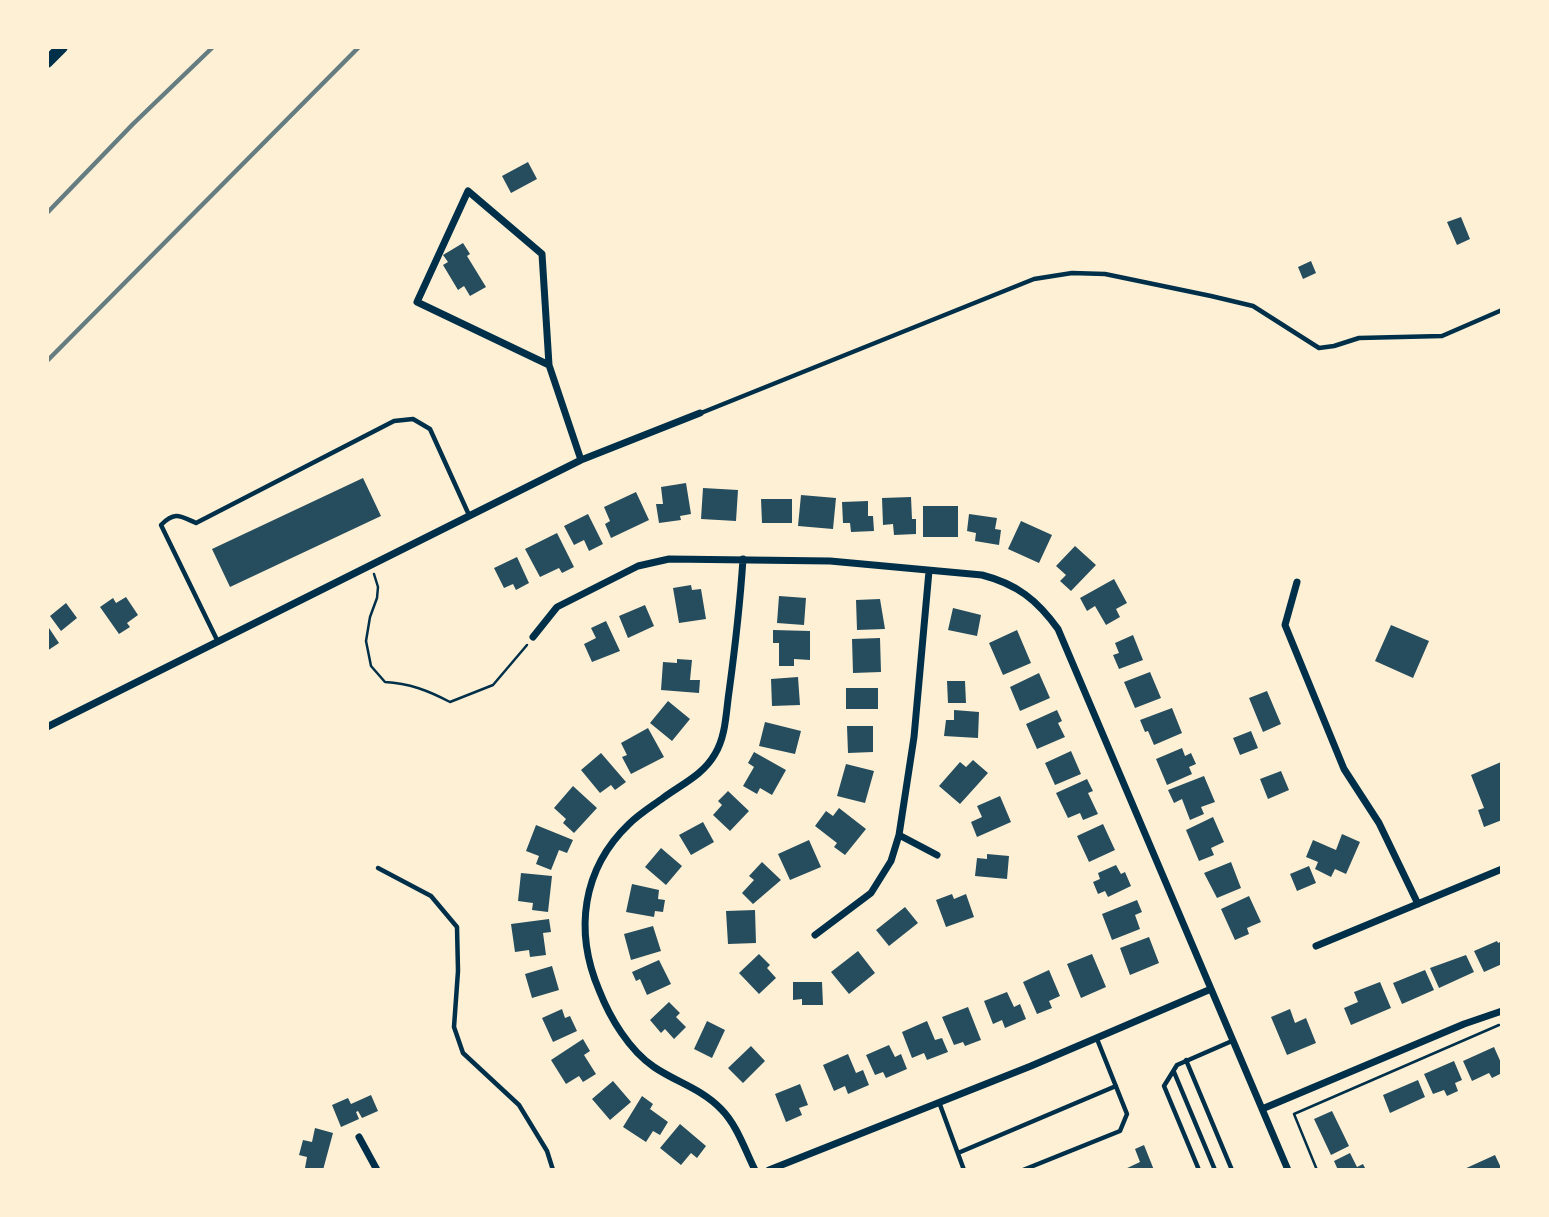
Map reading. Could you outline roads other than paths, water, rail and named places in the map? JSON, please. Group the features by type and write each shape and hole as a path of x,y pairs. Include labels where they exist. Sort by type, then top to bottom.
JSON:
{"main road":[{"path":"47,62 62,47"}],"street":[{"path":"549,366 417,302 468,191 542,254 549,366 581,460"},
{"path":"47,727 581,460 700,413"},
{"path":"533,637 557,607 638,566 670,559 830,561 982,575 1002,580 1041,606 1058,629 1288,1170"},
{"path":"743,559 738,624 724,730 716,753 700,774 630,823 615,841 596,869 586,898 585,928 589,960 599,990 633,1049 654,1067 696,1089 723,1111 755,1170"},
{"path":"815,935 870,893 891,861 899,835 914,737 929,571"},
{"path":"1297,582 1285,625 1344,769 1379,823 1418,904"},
{"path":"899,835 937,855"},
{"path":"1316,946 1502,869"},
{"path":"769,1170 1211,989"},
{"path":"1262,1109 1464,1024 1502,1011"},
{"path":"359,1137 377,1170"}],"lane":[{"path":"700,413 1034,279 1072,273 1105,274 1253,306 1319,348 1359,338 1442,336 1502,310"},
{"path":"218,642 161,525 169,517 178,515 196,523 394,421 413,419 430,429 469,516"},
{"path":"378,868 431,896 457,927 454,1027 463,1053 519,1105 547,1151 553,1170"},
{"path":"1023,1170 1120,1130 1127,1114 1096,1038"},
{"path":"1199,1170 1164,1086 1177,1065 1232,1041"},
{"path":"1186,1060 1232,1170"},
{"path":"1173,1071 1215,1170"},
{"path":"958,1153 1116,1086"},
{"path":"939,1102 964,1170"}],"railway":[{"path":"47,213 133,124 213,47"},
{"path":"47,361 359,47"}]}
